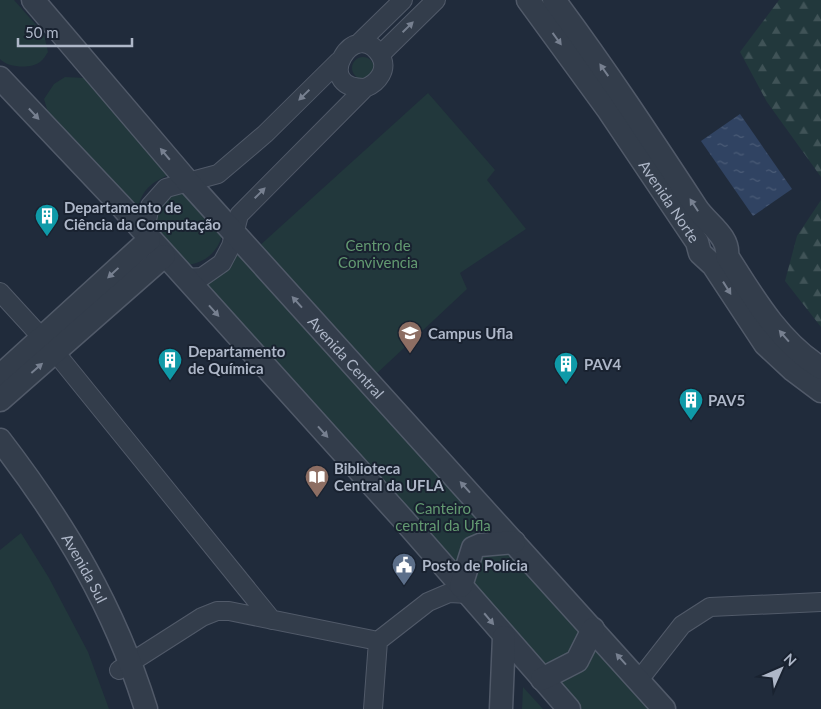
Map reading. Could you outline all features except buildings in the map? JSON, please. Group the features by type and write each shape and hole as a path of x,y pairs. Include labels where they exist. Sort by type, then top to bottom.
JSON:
{"street":[{"name":"Avenida Central","path":"33,0 189,183 593,628 664,709"},
{"path":"0,400 146,237 150,206 157,197 173,185 189,183 218,174 264,134 339,60 349,47 358,44 403,0"},
{"path":"380,55 436,0"},
{"name":"Avenida Norte","path":"528,0 608,111 711,247 787,341 821,368"},
{"name":"Avenida Norte","path":"554,0 614,85 701,216 711,247 765,344 793,370 821,391"},
{"path":"184,278 202,277 216,269 231,246 239,214 365,88 378,80 382,74 383,66 380,55 370,46 358,44"},
{"path":"339,60 340,75 344,81 350,86 365,88"},
{"path":"0,78 184,278 465,590 504,637 569,709"},
{"path":"0,376 49,345 164,256"},
{"path":"0,292 49,345 272,620"},
{"name":"Avenida Sul","path":"0,440 32,482 72,544 108,607 125,667 132,709"},
{"name":"Avenida Sul","path":"0,462 45,525 77,578 146,709"},
{"path":"465,590 473,548 480,545 514,542"},
{"path":"373,709 378,641 428,602 449,593 465,590"},
{"path":"639,680 682,625 710,607 821,602"},
{"path":"125,667 202,617 217,612 229,611 378,641"},
{"path":"542,679 577,661 593,628"},
{"path":"501,709 504,637"}],"green space":[{"path":"0,0 14,0 44,34 48,52 40,62 31,66 14,66 0,59"},
{"path":"779,0 821,0 821,177 767,102 740,52"},
{"path":"359,57 367,57 374,64 374,72 367,79 359,79 352,72 352,64"},
{"path":"65,77 84,78 95,85 172,174 158,180 147,188 140,200 137,215 49,116 44,99 54,84"},
{"name":"Centro de Convivencia","path":"428,93 495,170 487,180 526,229 460,273 467,289 374,376 257,248"},
{"path":"176,191 185,192 222,235 213,252 197,263 184,265 151,231 159,205"},
{"path":"821,200 821,327 785,281 797,236"},
{"name":"Canteiro central da Ufla","path":"234,250 500,536 459,576 200,284 213,280 223,273"},
{"path":"21,533 49,578 88,652 109,709 0,709 0,550"},
{"path":"510,548 584,630 568,661 543,673 467,584 477,550"},
{"path":"592,639 657,709 575,709 550,681"},
{"path":"523,687 543,709 522,709"}],"water":[{"path":"740,114 792,189 753,216 701,141"}],"place":[{"name":"Departamento de Ciência da Computação","path":"47,237"},
{"name":"Campus Ufla","path":"410,354"},
{"name":"Departamento de Química","path":"170,381"},
{"name":"PAV4","path":"566,385"},
{"name":"PAV5","path":"691,421"},
{"name":"Biblioteca Central da UFLA","path":"317,498"},
{"name":"Posto de Polícia","path":"404,586"}]}
